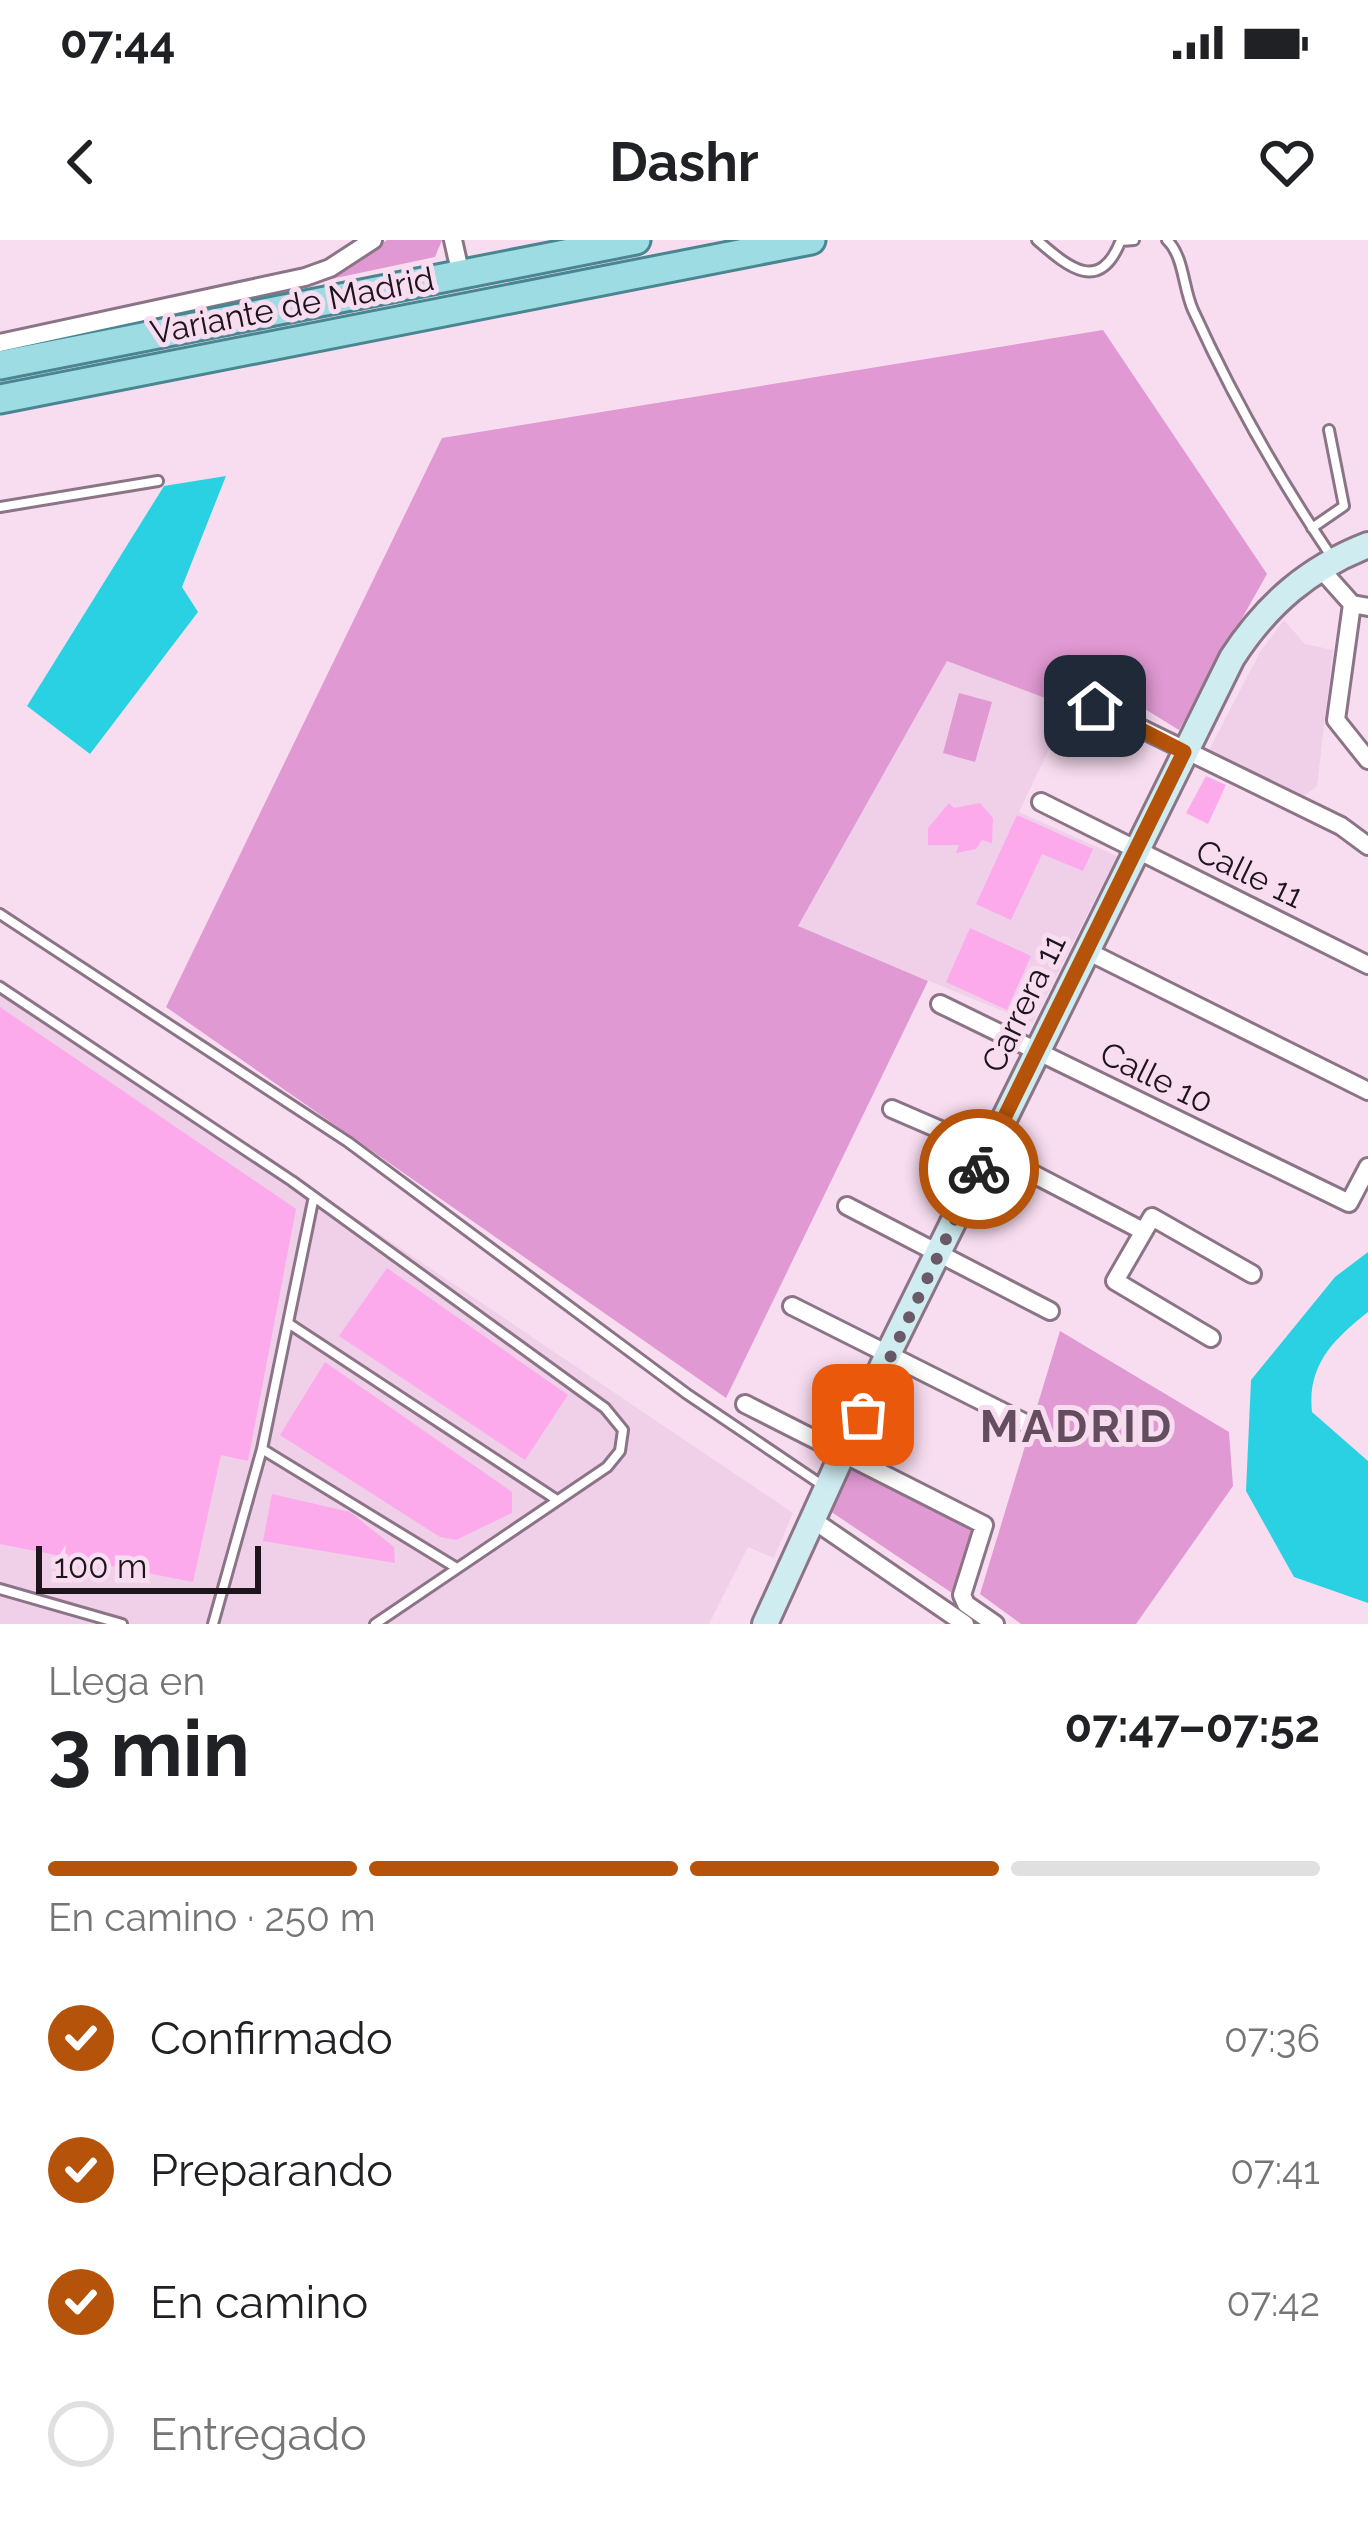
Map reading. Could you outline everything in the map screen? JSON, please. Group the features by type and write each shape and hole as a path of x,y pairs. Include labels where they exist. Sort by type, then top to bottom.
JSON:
{"main road":[{"name":"Variante de Madrid","path":"0,365 636,240"},
{"name":"Variante de Madrid","path":"0,399 811,240"}],"street":[{"path":"0,343 305,277 330,268 373,240"},
{"path":"453,240 460,271"},
{"name":"Carrera 11","path":"765,1624 987,1150 1184,752 1255,623 1326,563 1368,545"},
{"path":"1326,563 1360,606 1337,724 1368,760"},
{"path":"1095,706 1341,826 1368,847"},
{"name":"Calle 11","path":"1041,802 1367,963"},
{"path":"1085,950 1368,1091"},
{"name":"Calle 10","path":"940,1004 1349,1203 1368,1167"},
{"path":"892,1109 987,1150 1143,1231"},
{"path":"847,1206 1050,1311"},
{"path":"1211,1338 1115,1281 1143,1231 1152,1217 1252,1274"},
{"path":"792,1306 1031,1426"},
{"path":"746,1404 984,1525 962,1595 966,1604 995,1624"},
{"path":"816,1522 965,1624"}],"lane":[{"path":"1037,240 1080,271 1097,272 1112,263 1121,241 1134,240"},
{"path":"1167,240 1174,247 1190,303 1252,433 1312,528 1326,563"},
{"path":"1312,528 1344,506 1329,430"},
{"path":"0,507 158,481"},
{"path":"0,914 348,1142 687,1394 829,1490"},
{"path":"0,987 292,1181 313,1201 605,1408 623,1430 620,1450 608,1467 375,1624"},
{"path":"213,1624 262,1449 313,1201"},
{"path":"288,1323 557,1500"},
{"path":"262,1449 455,1567"},
{"path":"0,1589 122,1624"}],"shaded area":[{"path":"387,240 442,240 435,257 331,279"},
{"path":"1103,330 1267,574 1179,730 1088,674 1069,707 947,661 798,926 928,981 726,1398 166,1007 442,438"},
{"path":"1284,620 1305,644 1333,650 1317,786 1304,796 1208,752 1260,652"},
{"path":"947,660 1069,707 1019,812 1117,856 1032,1023 797,927"},
{"path":"959,693 992,702 975,762 943,753"},
{"path":"0,978 793,1513 774,1558 748,1547 709,1624 0,1624"},
{"path":"1060,1331 1229,1432 1233,1486 1136,1624 1021,1624 980,1594"},
{"path":"853,1466 982,1530 955,1595 830,1511"}],"water":[{"path":"226,476 182,587 198,612 90,754 27,706 164,486"},
{"path":"1368,1252 1368,1312 1344,1333 1318,1367 1312,1412 1368,1461 1368,1603 1294,1577 1246,1491 1251,1380 1335,1277"}],"building":[{"path":"1206,776 1226,785 1208,824 1186,813"},
{"path":"949,803 954,808 980,803 993,818 992,843 982,840 976,849 956,853 959,845 928,845 928,828"},
{"path":"1017,815 1093,849 1083,871 1042,854 1011,920 976,904"},
{"path":"970,928 1031,956 1007,1010 946,982"},
{"path":"0,1007 296,1209 248,1461 221,1455 193,1582 0,1544"},
{"path":"387,1268 568,1395 525,1460 339,1336"},
{"path":"325,1362 512,1492 512,1513 456,1540 440,1537 280,1435"},
{"path":"272,1494 350,1512 394,1547 395,1563 263,1541"}],"way so far":[{"path":"863,1415 979,1169"}],"district":[{"name":"MADRID","path":"1077,1426"}],"route":[{"path":"979,1169 1184,752 1095,706"}]}
